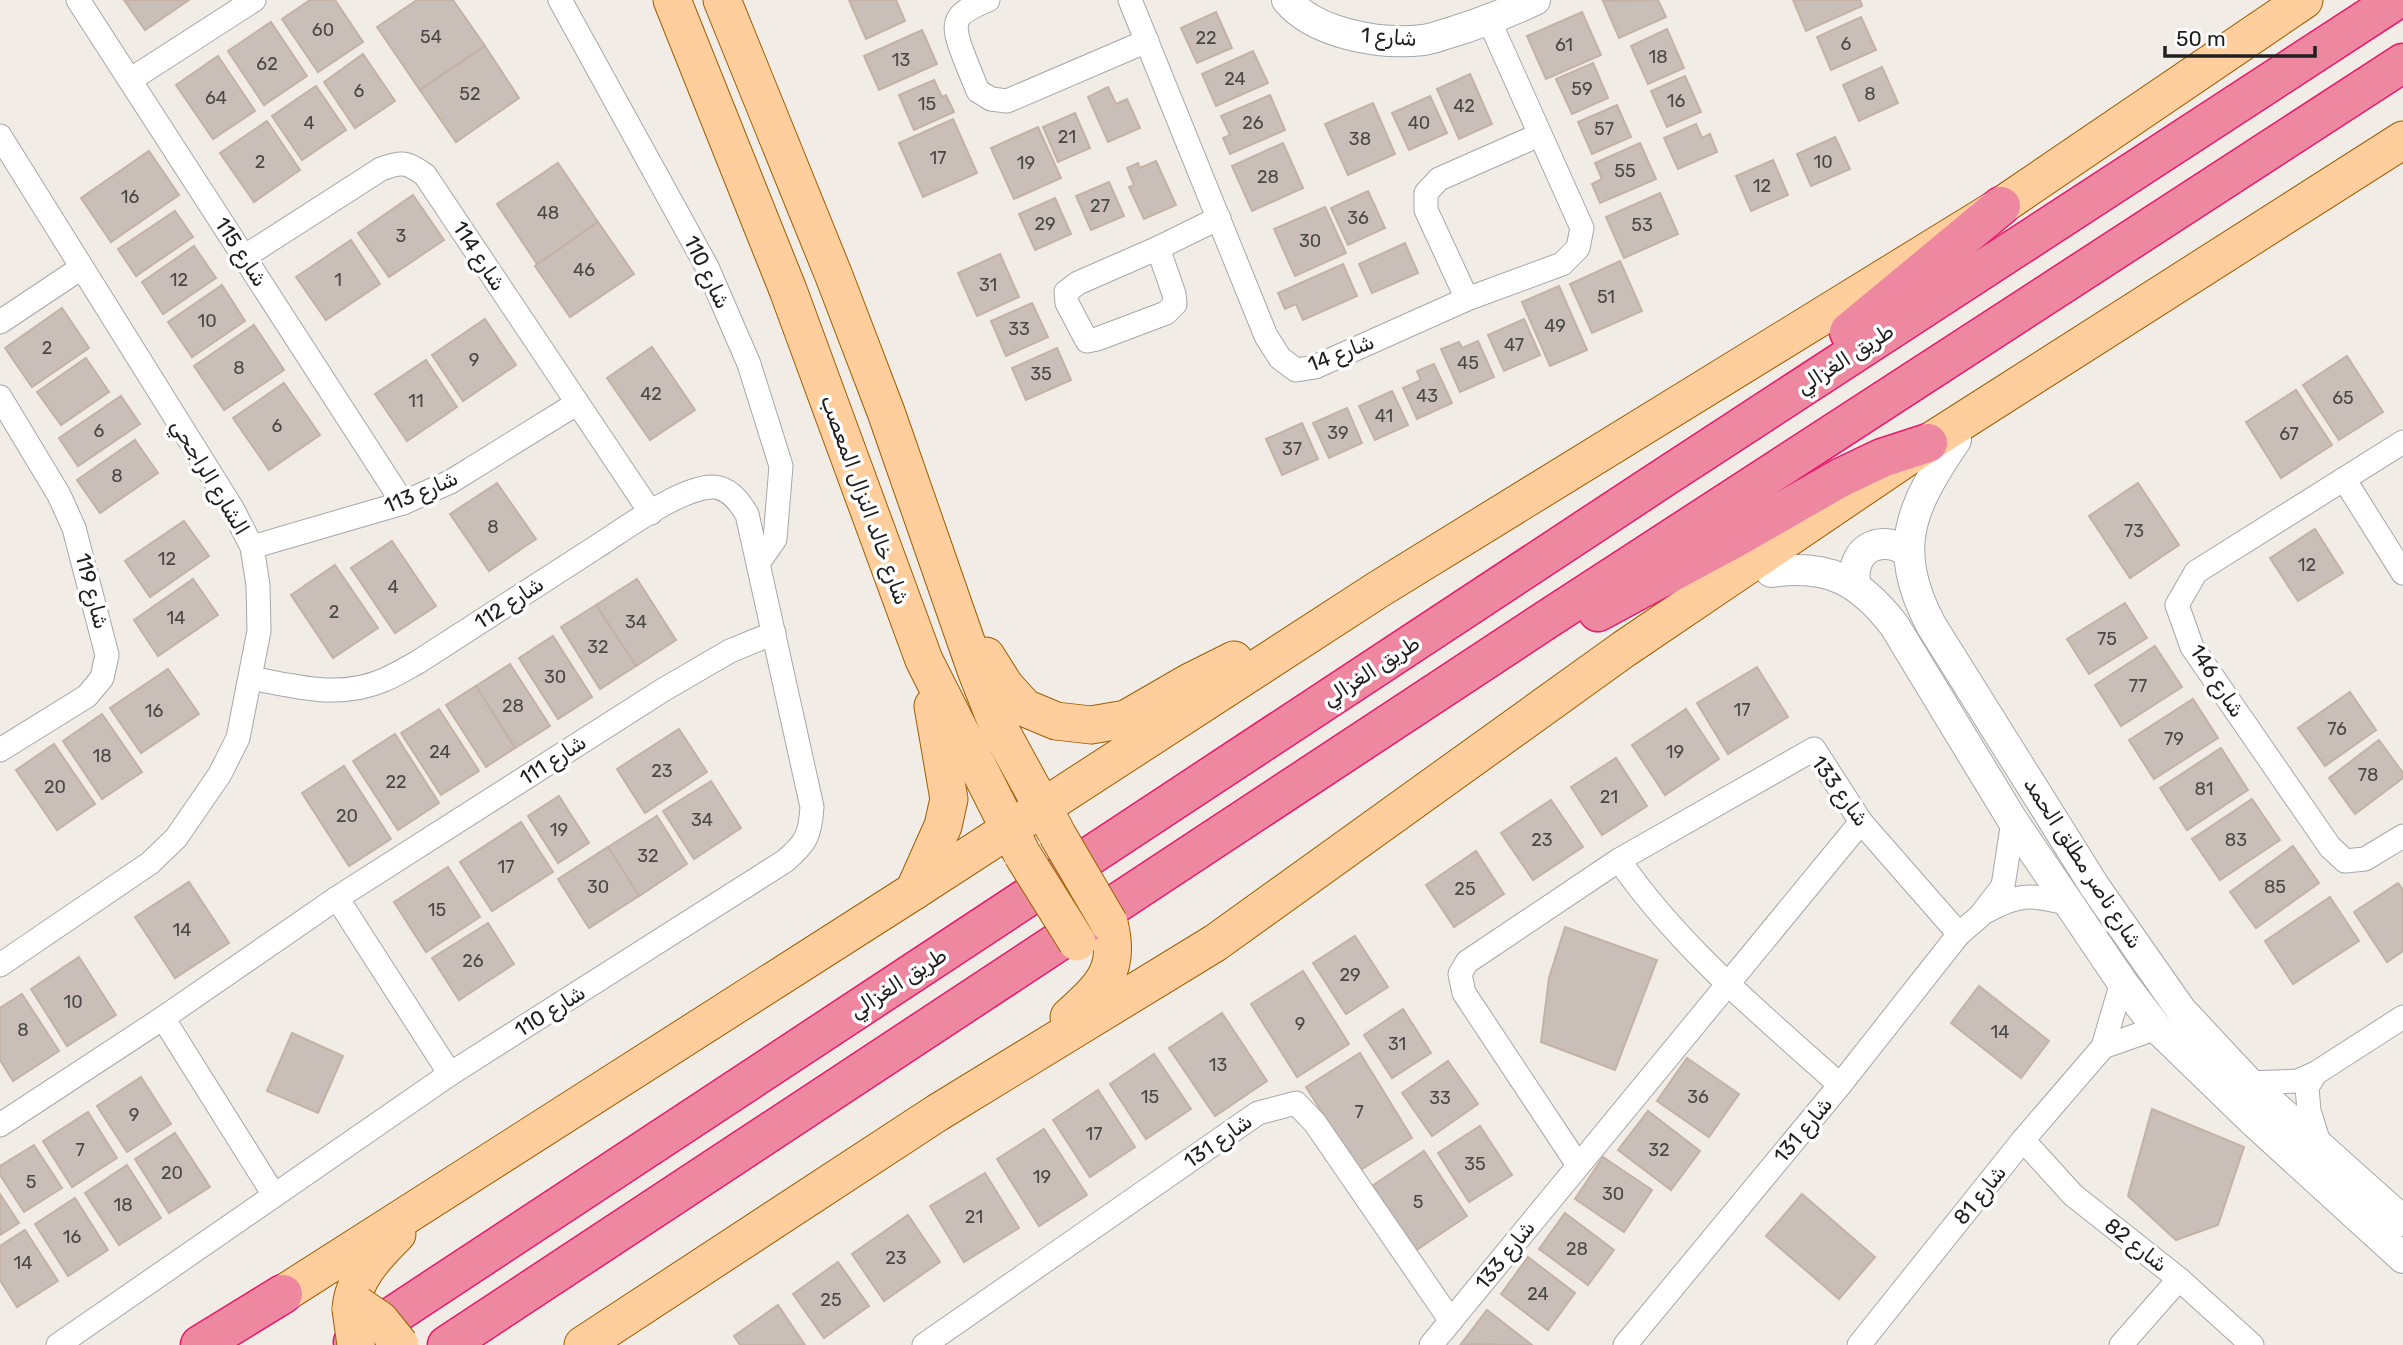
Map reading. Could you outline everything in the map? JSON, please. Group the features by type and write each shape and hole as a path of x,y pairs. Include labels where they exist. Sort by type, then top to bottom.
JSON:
{"highway":[{"name":"طريق الغزالي","path":"352,1316 1657,482 2396,0"},
{"path":"447,1345 1436,692 2403,63"},
{"path":"1657,482 1833,345 2001,205"},
{"path":"1436,692 1648,586 1840,478 1882,458 1942,442"},
{"path":"200,1345 282,1293"}],"main road":[{"name":"شارع خالد النزال المعصب","path":"673,0 788,290 924,660 1016,842 1077,942 1086,954 1110,971"},
{"path":"722,0 835,276 998,726 1109,923 1113,947 1110,971 1100,986 1071,1015 1002,1073"},
{"path":"282,1293 914,891 1016,842 1050,821 1379,589 2001,205 2304,0"},
{"path":"1624,649 1771,572 1867,512 1942,442 2004,393 2403,141"},
{"path":"583,1345 1002,1073 1215,943 1624,649 1942,442"},
{"path":"958,613 1005,686 1025,708 1056,721 1091,725 1126,719 1189,682 1379,589"},
{"path":"914,891 943,826 949,799 924,660"},
{"path":"1110,971 1123,973 1142,970 1215,943"},
{"path":"356,1345 352,1316 357,1282 379,1252 430,1201"},
{"path":"282,1293 317,1295 352,1316 380,1320 400,1345"}],"street":[{"name":"شارع 115","path":"78,0 403,503"},
{"path":"130,80 254,0"},
{"name":"شارع 110","path":"560,0 707,267 749,364 781,466 775,539 759,562"},
{"path":"988,0 969,8 957,20 955,33 978,91 991,99 1007,101 1147,41"},
{"name":"شارع 14","path":"1130,0 1266,336 1280,358 1296,370 1315,366 1467,299 1562,264 1578,248 1582,228 1489,20"},
{"name":"شارع 1","path":"1287,0 1323,25 1363,39 1424,40 1489,20 1535,0"},
{"path":"1467,299 1426,211 1426,193 1439,179 1539,135"},
{"name":"الشارع الراجحي","path":"0,136 232,508 252,547 259,609 259,631 238,738 220,774 176,838 150,863 0,965"},
{"name":"114 شارع","path":"244,257 382,169 396,163 411,164 425,175 651,513"},
{"path":"1158,248 1175,304 1166,313 1087,341 1067,303 1066,292 1078,283 1219,218"},
{"path":"0,322 81,268"},
{"name":"شارع 119","path":"0,397 59,495 74,527 107,654 102,678 87,696 0,750"},
{"name":"شارع 113","path":"252,547 403,503 450,482 576,404"},
{"name":"شارع ناصر مطلق الحمد","path":"1942,442 1910,531 1909,552 1915,590 1931,625 2095,887 2181,1010 2249,1083 2403,1221"},
{"name":"شارع 146","path":"2403,442 2196,572 2177,605 2192,647 2330,847 2346,861 2365,859 2403,836"},
{"path":"2344,479 2403,573"},
{"name":"شارع 112","path":"251,678 313,690 350,690 384,680 651,513 697,489 714,486 728,492 738,500 747,514"},
{"name":"شارع 110","path":"58,1345 450,1074 785,862 803,845 811,829 812,807 747,514"},
{"path":"1855,584 1857,561 1864,551 1886,543 1898,545 1909,552"},
{"name":"شارع ناصر مطلق الحمد","path":"1771,572 1814,570 1835,575 1855,584 1870,596 1894,625 2013,821 2122,982 2157,1028 2254,1122 2403,1258"},
{"name":"شارع 111","path":"0,1125 163,1018 337,898 663,690 730,651 774,633"},
{"name":"شارع 133","path":"1578,1165 1464,993 1460,974 1467,962 1619,860 1814,749 1861,822 1959,934"},
{"name":"شارع 131","path":"1980,916 2003,886 2013,821"},
{"name":"شارع 133","path":"1431,1345 1861,822"},
{"path":"1619,860 1642,894 1729,985 1840,1085"},
{"name":"شارع 131","path":"1625,1345 1840,1085 1959,934 1980,916 2007,900 2032,895 2070,904"},
{"path":"337,898 450,1074"},
{"name":"شارع 81","path":"1859,1345 2023,1140 2103,1047 2122,982"},
{"path":"2249,1083 2298,1081 2316,1073 2403,1017"},
{"path":"163,1018 274,1195"},
{"name":"شارع 81","path":"2103,1047 2157,1028"},
{"path":"2316,1073 2307,1087 2309,1111 2321,1148"},
{"name":"شارع 131","path":"924,1345 1258,1113 1296,1103 1315,1124 1451,1321"},
{"name":"شارع 82","path":"2023,1140 2073,1195 2179,1279 2252,1345"},
{"path":"2122,1345 2179,1279"}],"building":[{"path":"124,0 189,0 145,30"},
{"path":"310,0 335,0 363,42 318,72 282,19"},
{"path":"417,0 453,0 485,46 420,90 377,27"},
{"path":"849,0 896,0 905,21 866,39"},
{"path":"1658,0 1666,17 1619,38 1603,1"},
{"path":"1793,0 1860,0 1862,6 1806,31"},
{"path":"1216,12 1232,48 1197,63 1181,28"},
{"path":"1582,12 1601,55 1546,79 1527,36"},
{"path":"1861,17 1876,50 1831,70 1817,37"},
{"path":"271,22 307,76 264,105 228,51"},
{"path":"1667,29 1684,68 1648,84 1631,46"},
{"path":"922,30 937,64 879,90 864,56"},
{"path":"485,46 519,98 456,142 420,90"},
{"path":"1253,51 1268,83 1216,106 1202,74"},
{"path":"363,54 395,101 355,128 324,82"},
{"path":"218,56 255,111 213,139 176,85"},
{"path":"1593,63 1608,98 1572,114 1556,79"},
{"path":"1882,67 1898,103 1859,121 1843,85"},
{"path":"1470,74 1492,124 1459,139 1437,89"},
{"path":"1685,76 1701,112 1667,127 1651,91"},
{"path":"934,80 942,97 946,95 954,112 914,130 899,95"},
{"path":"316,86 346,130 302,160 272,116"},
{"path":"1108,87 1116,104 1127,99 1140,128 1108,142 1088,97"},
{"path":"1270,95 1285,130 1230,154 1223,138 1230,135 1221,116"},
{"path":"1430,96 1447,133 1409,150 1392,113"},
{"path":"1373,103 1395,154 1348,175 1325,124"},
{"path":"1617,105 1631,137 1592,154 1578,122"},
{"path":"1075,113 1090,148 1058,162 1043,127"},
{"path":"953,119 977,173 923,197 899,143"},
{"path":"267,121 300,170 254,202 220,153"},
{"path":"1696,124 1702,138 1710,134 1717,152 1678,169 1664,138"},
{"path":"1038,127 1061,178 1014,199 991,148"},
{"path":"1835,137 1850,169 1811,186 1797,154"},
{"path":"1283,143 1303,188 1252,211 1232,166"},
{"path":"1640,143 1656,179 1600,203 1592,184 1602,179 1595,163"},
{"path":"149,151 179,195 111,242 81,198"},
{"path":"1773,160 1788,195 1751,211 1736,176"},
{"path":"1156,161 1176,205 1144,219 1129,187 1134,185 1127,168 1138,163 1140,168"},
{"path":"558,163 598,222 537,264 497,204"},
{"path":"1109,182 1124,216 1091,230 1076,196"},
{"path":"1368,191 1385,228 1348,245 1331,208"},
{"path":"1660,193 1678,234 1624,258 1606,217"},
{"path":"413,195 444,240 389,277 358,233"},
{"path":"1055,198 1071,234 1035,250 1019,214"},
{"path":"1325,207 1346,253 1295,276 1274,229"},
{"path":"175,211 193,237 136,276 118,249"},
{"path":"598,222 634,274 570,317 535,266"},
{"path":"351,240 380,284 326,320 296,277"},
{"path":"1405,243 1418,273 1372,293 1359,264"},
{"path":"194,246 216,278 163,314 142,282"},
{"path":"1000,254 1019,297 977,316 958,273"},
{"path":"1620,261 1642,311 1592,333 1570,284"},
{"path":"1343,264 1357,296 1303,320 1296,304 1285,309 1278,293"},
{"path":"222,285 245,321 192,357 168,322"},
{"path":"1559,286 1587,350 1550,366 1522,302"},
{"path":"1032,303 1048,337 1006,356 991,321"},
{"path":"62,308 89,348 32,387 5,348"},
{"path":"485,319 516,365 463,401 432,355"},
{"path":"1524,319 1540,355 1504,371 1488,335"},
{"path":"254,325 284,370 224,410 194,366"},
{"path":"1478,341 1494,377 1460,392 1441,349 1459,342 1462,348"},
{"path":"652,347 695,410 650,440 607,378"},
{"path":"1057,348 1071,380 1026,400 1012,368"},
{"path":"2347,356 2383,412 2339,440 2303,385"},
{"path":"86,358 109,392 61,425 37,392"},
{"path":"426,360 457,407 407,441 375,394"},
{"path":"1434,364 1452,403 1417,419 1403,388 1421,380 1417,371"},
{"path":"284,383 320,435 269,470 233,418"},
{"path":"2296,390 2332,445 2281,478 2246,422"},
{"path":"1392,391 1408,425 1375,440 1359,406"},
{"path":"121,396 140,424 78,466 59,438"},
{"path":"1347,408 1362,443 1329,458 1313,423"},
{"path":"1302,423 1318,459 1282,475 1266,439"},
{"path":"135,440 158,473 100,513 77,480"},
{"path":"497,483 536,539 489,571 450,514"},
{"path":"2138,483 2179,545 2130,578 2089,516"},
{"path":"184,521 209,556 150,597 125,561"},
{"path":"2315,529 2343,573 2298,601 2270,558"},
{"path":"392,541 436,606 395,633 351,568"},
{"path":"335,565 378,628 333,658 291,595"},
{"path":"193,579 218,615 158,656 134,620"},
{"path":"637,579 676,640 636,666 596,605"},
{"path":"2125,603 2147,638 2089,674 2067,639"},
{"path":"596,605 636,666 600,689 561,627"},
{"path":"553,636 592,697 558,719 519,658"},
{"path":"2155,646 2182,687 2121,726 2095,685"},
{"path":"510,664 550,726 515,748 476,686"},
{"path":"1757,667 1788,717 1728,754 1697,703"},
{"path":"168,669 199,714 141,753 110,708"},
{"path":"476,686 515,748 486,767 446,705"},
{"path":"2350,692 2376,730 2325,766 2298,728"},
{"path":"2193,699 2218,738 2154,779 2129,740"},
{"path":"439,709 479,771 441,795 401,733"},
{"path":"1686,709 1719,759 1665,795 1632,745"},
{"path":"102,714 142,772 102,799 63,741"},
{"path":"679,729 707,772 645,813 617,769"},
{"path":"395,734 439,803 398,830 353,761"},
{"path":"2379,740 2403,773 2403,778 2355,814 2329,778"},
{"path":"54,744 95,804 57,830 16,770"},
{"path":"2221,748 2248,790 2187,830 2160,788"},
{"path":"1616,758 1647,806 1602,835 1571,787"},
{"path":"344,766 391,839 349,866 302,793"},
{"path":"711,781 741,828 694,859 663,811"},
{"path":"559,796 589,843 558,863 528,816"},
{"path":"2252,799 2280,840 2220,880 2192,839"},
{"path":"1551,800 1583,847 1533,880 1501,833"},
{"path":"657,816 687,864 639,896 608,847"},
{"path":"521,822 553,872 492,911 460,862"},
{"path":"2293,846 2319,883 2256,928 2230,892"},
{"path":"608,847 639,896 589,928 558,879"},
{"path":"1476,851 1504,894 1454,927 1426,885"},
{"path":"448,867 480,917 426,952 394,902"},
{"path":"189,882 229,943 175,978 135,917"},
{"path":"2398,883 2403,890 2403,951 2387,962 2354,912"},
{"path":"2330,897 2359,941 2293,984 2265,941"},
{"path":"488,923 514,964 459,1000 432,958"},
{"path":"1565,927 1657,960 1615,1070 1541,1042 1549,978"},
{"path":"1355,936 1388,987 1346,1014 1313,963"},
{"path":"79,957 116,1015 67,1046 31,989"},
{"path":"1303,971 1349,1044 1297,1077 1251,1004"},
{"path":"1979,986 2049,1041 2021,1078 1951,1023"},
{"path":"22,994 59,1051 13,1081 0,1060 0,1008"},
{"path":"1403,1009 1431,1053 1392,1078 1364,1035"},
{"path":"1222,1013 1267,1081 1215,1116 1169,1048"},
{"path":"292,1033 343,1056 318,1113 267,1091"},
{"path":"1360,1053 1412,1138 1359,1171 1306,1087"},
{"path":"1154,1054 1191,1109 1146,1139 1110,1084"},
{"path":"1687,1058 1739,1094 1709,1137 1657,1101"},
{"path":"1448,1061 1478,1104 1432,1136 1402,1093"},
{"path":"141,1077 171,1124 127,1152 97,1106"},
{"path":"1098,1090 1135,1147 1090,1177 1053,1120"},
{"path":"2152,1109 2244,1147 2218,1225 2176,1240 2128,1196"},
{"path":"1648,1111 1700,1151 1671,1190 1618,1150"},
{"path":"88,1112 117,1158 72,1187 43,1141"},
{"path":"1480,1126 1512,1175 1469,1202 1438,1153"},
{"path":"1044,1129 1087,1195 1039,1226 997,1159"},
{"path":"175,1133 210,1187 169,1213 135,1159"},
{"path":"34,1145 62,1188 24,1212 0,1175 0,1166"},
{"path":"1424,1151 1467,1216 1412,1253 1369,1188"},
{"path":"1603,1157 1652,1190 1624,1232 1575,1199"},
{"path":"127,1165 161,1218 119,1245 85,1193"},
{"path":"985,1173 1019,1228 964,1262 930,1206"},
{"path":"0,1194 19,1223 0,1235"},
{"path":"1802,1194 1875,1257 1839,1299 1766,1236"},
{"path":"75,1198 108,1250 68,1276 35,1224"},
{"path":"1565,1213 1614,1250 1588,1285 1539,1249"},
{"path":"908,1215 940,1262 884,1301 852,1254"},
{"path":"25,1230 58,1281 17,1307 0,1280 0,1246"},
{"path":"1528,1257 1575,1293 1548,1330 1501,1294"},
{"path":"838,1262 869,1306 824,1338 793,1294"},
{"path":"778,1305 805,1345 740,1345 734,1336"},
{"path":"1487,1310 1532,1345 1461,1344"}]}
